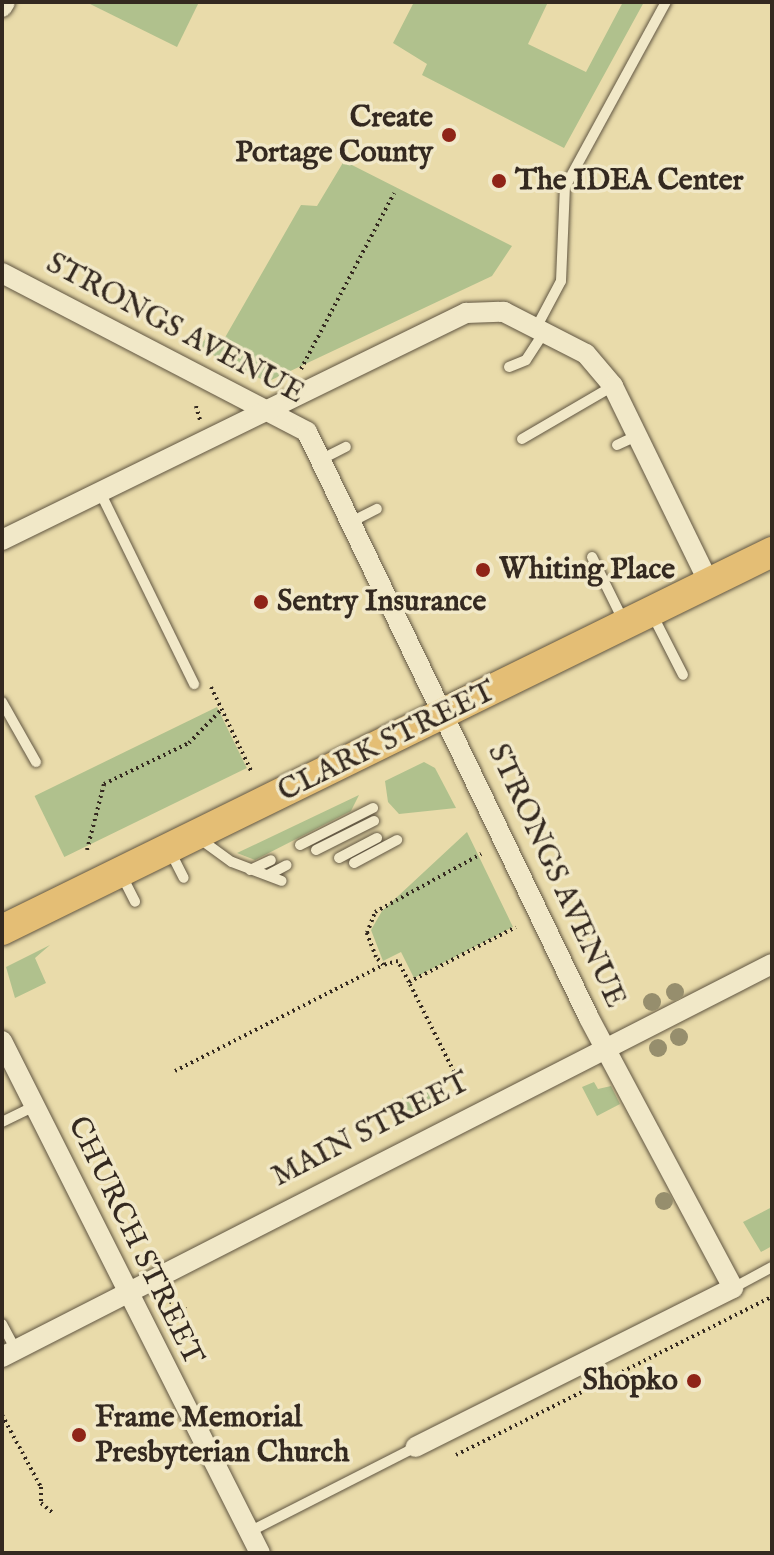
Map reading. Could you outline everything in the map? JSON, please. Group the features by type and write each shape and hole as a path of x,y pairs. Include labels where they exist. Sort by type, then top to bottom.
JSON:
{"main road":[{"name":"CLARK STREET","path":"2,930 772,552"}],"street":[{"name":"STRONGS AVENUE","path":"2,273 270,409 307,432 604,1046 733,1288"},
{"path":"2,540 466,313 504,312 586,354 613,386 709,583"},
{"name":"MAIN STREET","path":"9,1353 604,1046 772,964"},
{"name":"CHURCH STREET","path":"2,1041 124,1291 260,1553"},
{"path":"416,1447 733,1288"}],"lane":[{"path":"509,367 526,360 561,281 565,187 666,2"},
{"path":"522,439 613,386"},
{"path":"617,445 636,436"},
{"path":"320,460 346,447"},
{"path":"100,492 194,684"},
{"path":"351,522 377,509"},
{"path":"592,557 683,675"},
{"path":"2,702 36,762"},
{"path":"300,845 373,808"},
{"path":"316,850 374,821"},
{"path":"339,858 377,838"},
{"path":"354,863 397,840"},
{"path":"184,878 183,843 282,881"},
{"path":"250,870 271,860"},
{"path":"268,875 287,865"},
{"path":"120,873 135,902"},
{"path":"2,1122 35,1106"},
{"path":"733,1288 772,1267"},
{"path":"2,1324 9,1353"},
{"path":"249,1532 416,1447"}],"path":[{"path":"300,371 394,193"},
{"path":"87,850 104,784 189,743 221,710"},
{"path":"383,965 367,933 375,912 481,854"},
{"path":"409,982 516,927"},
{"path":"175,1071 383,965 398,961 462,1088"},
{"path":"163,1297 168,1306 186,1309"},
{"path":"456,1455 772,1297"},
{"path":"2,1415 41,1487 41,1503 54,1514"}],"green space":[{"path":"86,2 199,2 177,47"},
{"path":"414,2 548,2 528,44 586,72 623,2 644,2 564,148 422,75 427,64 393,43"},
{"path":"344,161 512,246 492,276 267,382 199,348 209,333 223,341 301,205 317,206"},
{"path":"217,707 247,768 64,857 35,796"},
{"path":"424,762 435,768 456,808 399,814 388,802 385,781"},
{"path":"359,795 351,811 255,860 237,853"},
{"path":"467,832 513,927 414,978 401,952 383,961 371,930 382,911"},
{"path":"50,945 35,958 46,983 15,998 6,967"},
{"path":"439,1080 446,1097 411,1115 403,1109 402,1098"},
{"path":"594,1082 598,1089 611,1086 620,1104 597,1116 582,1087"},
{"path":"772,1207 772,1246 761,1252 743,1222"}],"place":[{"name":"Create Portage County","path":"449,135"},
{"name":"The IDEA Center","path":"499,181"},
{"name":"Whiting Place","path":"483,570"},
{"name":"Sentry Insurance","path":"261,602"},
{"name":"Shopko","path":"694,1381"},
{"name":"Frame Memorial Presbyterian Church","path":"79,1435"}]}
